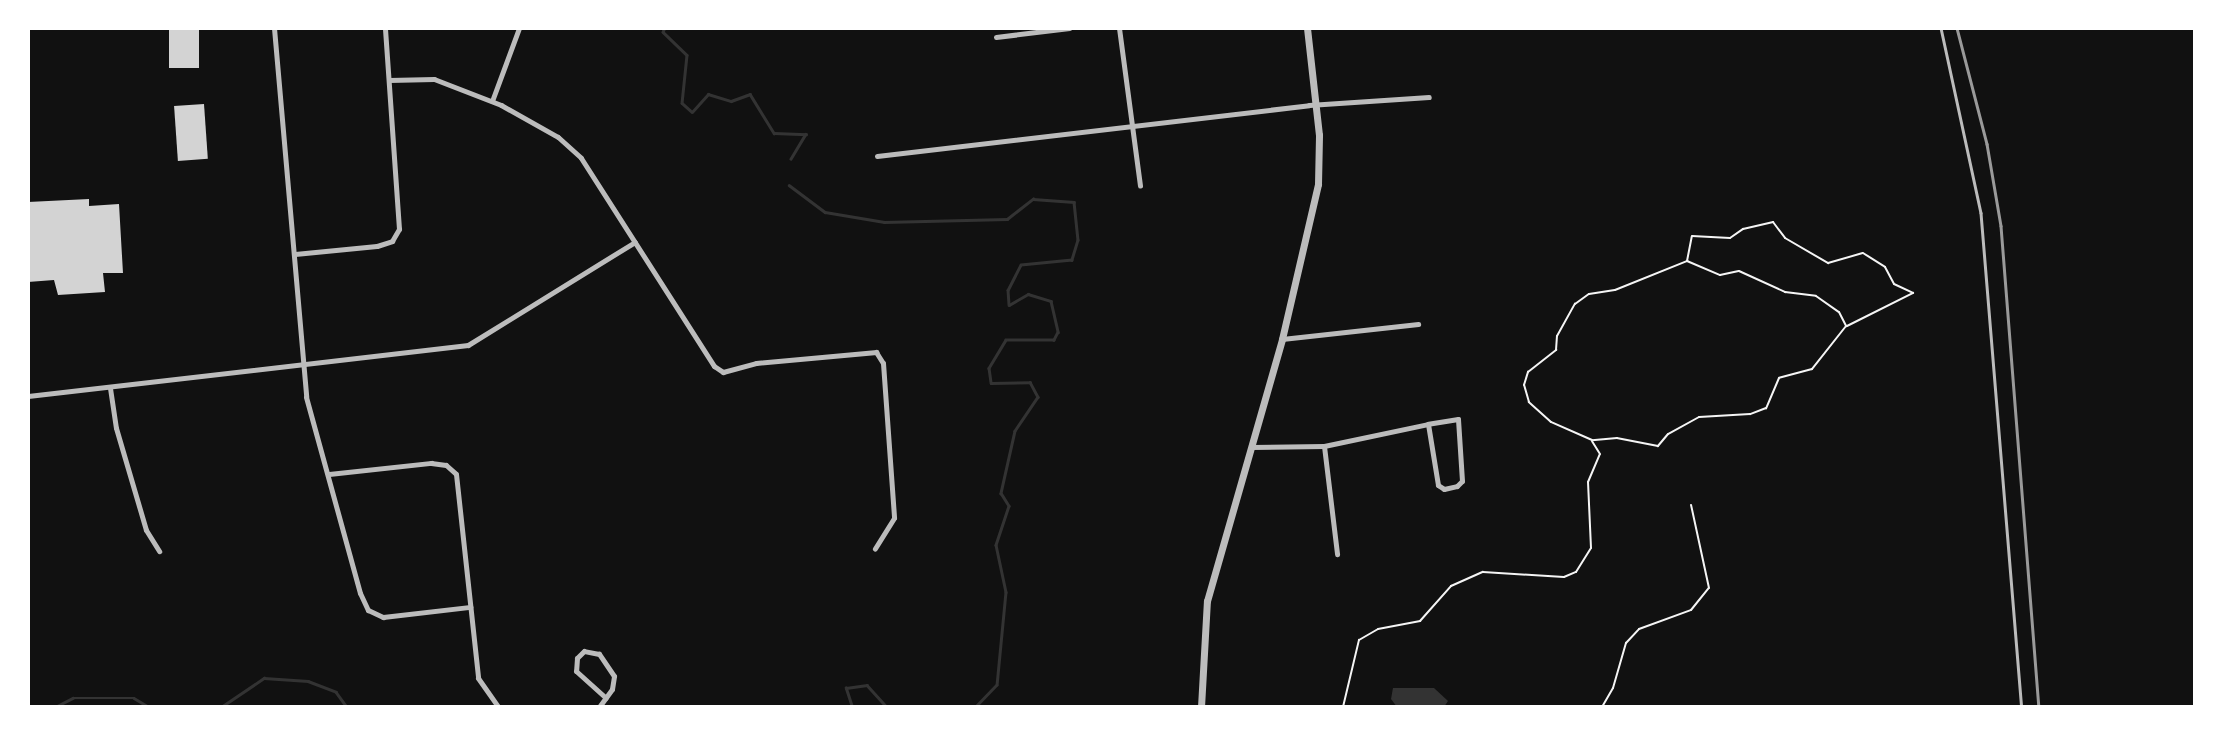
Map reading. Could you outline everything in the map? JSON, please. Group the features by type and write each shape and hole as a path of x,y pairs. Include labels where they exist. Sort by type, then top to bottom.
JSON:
{"street":[{"path":"274,28 307,407 368,610 392,616 470,607"},
{"path":"295,254 377,246 396,236 401,221 385,28"},
{"path":"492,101 519,28"},
{"path":"996,37 1069,28"},
{"path":"1119,28 1140,186"},
{"path":"1201,707 1206,601 1282,339 1318,184 1316,107 1307,28"},
{"path":"389,80 434,79 492,101 558,137 573,151 714,366 723,372 864,350 881,357 894,518 875,548"},
{"path":"877,156 1131,124 1429,97"},
{"path":"28,396 468,345 635,242"},
{"path":"1282,339 1418,324"},
{"path":"110,388 116,428 146,530 159,551"},
{"path":"1249,447 1324,446 1429,424 1458,419 1462,481 1457,486 1444,489 1438,485 1429,424"},
{"path":"1324,446 1337,554"},
{"path":"329,474 431,463 451,469 460,484 478,678 498,707"},
{"path":"600,707 606,698 614,676 599,654 584,651 577,658 576,671 606,698"}],"lane":[{"path":"1941,28 1981,213 2022,707"}],"path":[{"path":"1687,261 1692,236 1730,238 1743,229 1773,222 1785,238 1828,263 1863,253 1885,267 1894,284 1913,293 1846,326 1812,369 1779,378 1766,408 1750,414 1699,417 1668,434 1658,446 1617,438 1592,440 1551,422 1529,402 1524,385 1528,372 1556,350 1558,336 1575,304 1589,294 1615,290 1687,261 1720,275 1739,271 1785,292 1816,296 1839,312 1846,326"},
{"path":"1343,707 1359,640 1378,629 1420,621 1451,586 1483,572 1564,577 1576,572 1591,548 1588,482 1600,454 1592,440"},
{"path":"1602,707 1613,688 1626,643 1639,629 1691,610 1709,588 1691,505"}],"shaded area":[{"path":"1393,688 1434,688 1448,701 1444,707 1397,707 1391,699"}],"building":[{"path":"169,28 199,28 199,68 169,68"},
{"path":"204,104 208,159 178,161 174,106"},
{"path":"89,199 89,206 119,204 123,273 103,273 105,292 58,295 54,280 28,282 28,202"}],"waterway":[{"path":"665,28 663,32 687,55 682,103 692,112 708,94 731,101 750,94 774,133 806,134 791,159"},
{"path":"789,185 825,212 884,222 1007,219 1033,199 1074,202 1078,240 1072,260 1021,265 1008,290 1009,305 1028,294 1051,301 1058,332 1054,340 1006,340 989,368 991,383 1030,382 1038,397 1015,431 1001,493 1009,506 996,545 1006,592 997,685 976,707"},
{"path":"221,707 264,678 308,681 336,692 347,707"},
{"path":"852,707 846,688 867,685 887,707"},
{"path":"55,707 73,698 134,698 149,707"}],"railway":[{"path":"1957,28 1987,144 2001,226 2039,707"}]}
